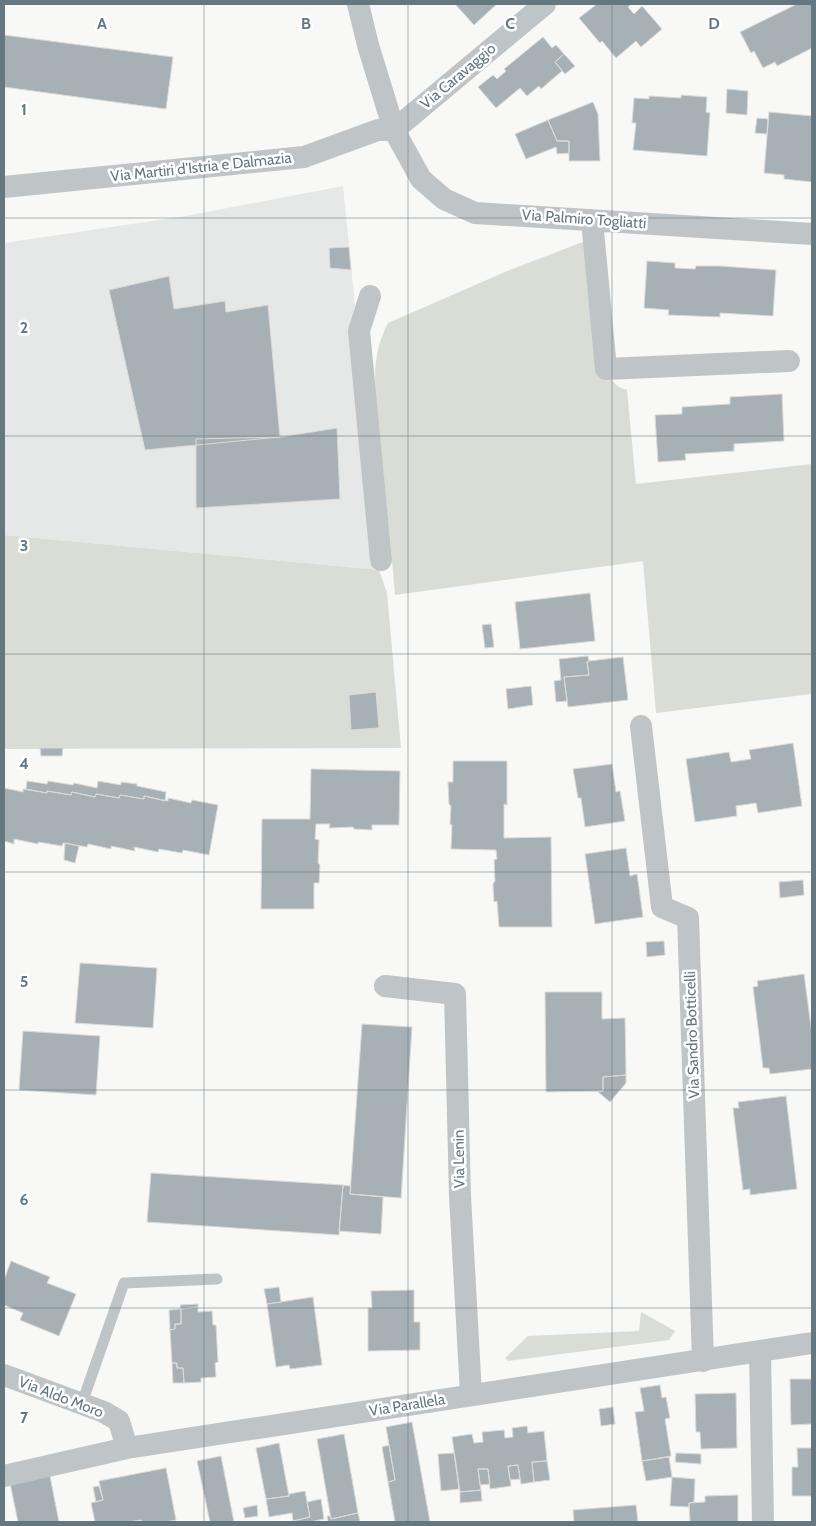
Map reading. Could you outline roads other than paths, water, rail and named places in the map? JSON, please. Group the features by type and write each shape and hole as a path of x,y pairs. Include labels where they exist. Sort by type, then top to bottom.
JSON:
{"street":[{"name":"Via Palmiro Togliatti","path":"358,4 368,45 394,130 421,179 444,199 476,213 812,234"},
{"name":"Via Caravaggio","path":"394,130 545,4"},
{"name":"Via Martiri d'Istria e Dalmazia","path":"4,187 304,157 378,130 394,130"},
{"path":"592,220 606,369 789,361"},
{"path":"370,296 359,331 381,560"},
{"name":"Via Sandro Botticelli","path":"641,726 662,907 688,918 703,1361"},
{"name":"Via Lenin","path":"385,986 455,994 460,1196 471,1394"},
{"name":"Via Parallela","path":"4,1476 127,1448 812,1343"},
{"path":"760,1352 763,1522"},
{"name":"Via Aldo Moro","path":"4,1375 104,1412 119,1421 127,1448"}],"lane":[{"path":"82,1404 124,1282 216,1279"}]}
